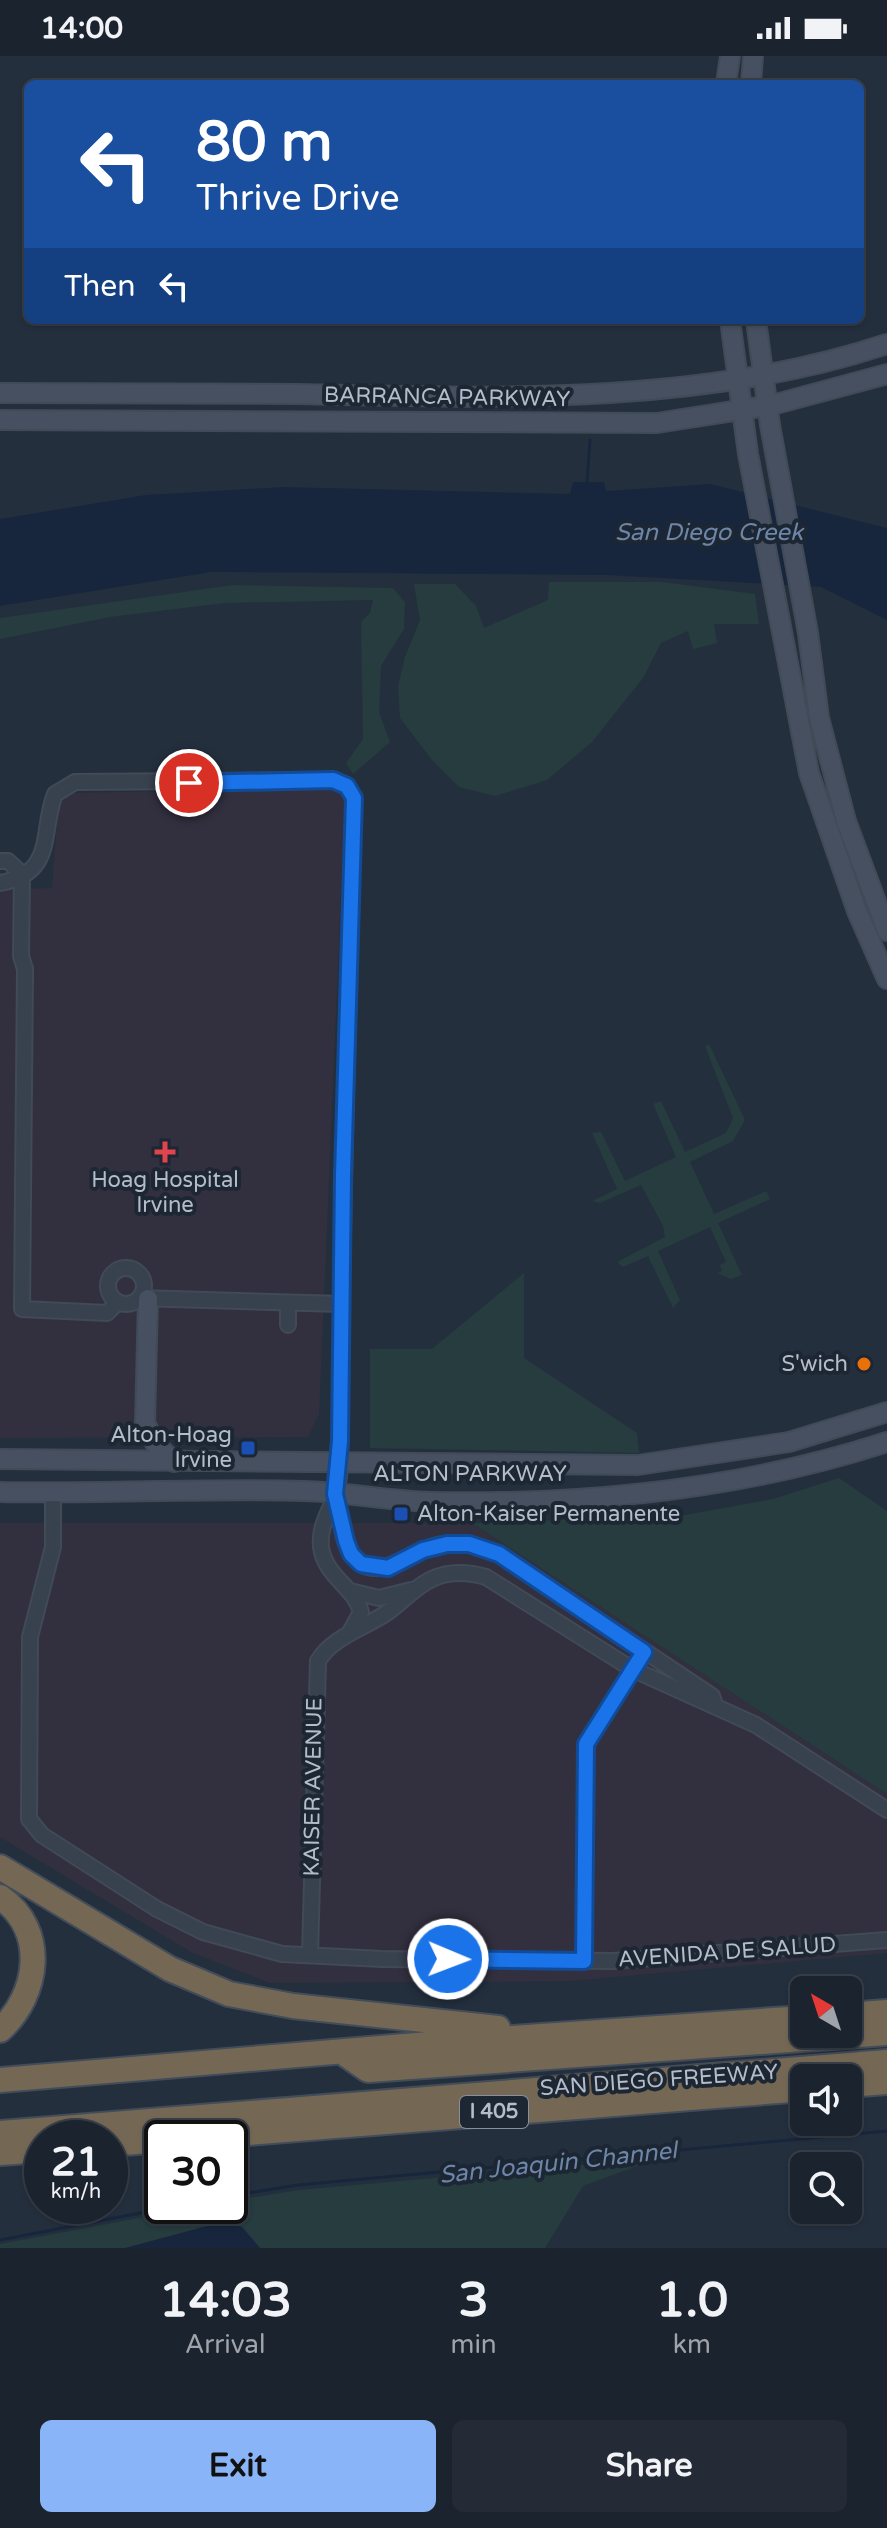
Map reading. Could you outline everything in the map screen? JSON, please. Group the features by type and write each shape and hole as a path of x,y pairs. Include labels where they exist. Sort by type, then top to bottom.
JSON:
{"highway":[{"path":"0,1867 170,1969 229,1994 293,2006 552,2035"},
{"path":"0,1897 18,1915 27,1930 34,1963 33,1978 24,2004 0,2030"},
{"path":"862,2014 887,2012"},
{"path":"0,2080 790,2019"},
{"path":"342,2052 368,2070 887,2033"},
{"name":"SAN DIEGO FREEWAY","path":"0,2133 887,2062"},
{"path":"862,2084 887,2082"},
{"name":"SAN DIEGO FREEWAY","path":"248,2133 790,2090"},
{"path":"0,2153 24,2151"}],"main road":[{"path":"727,80 730,56"},
{"path":"751,80 753,56"},
{"path":"730,324 740,409 809,773 857,911 887,979"},
{"path":"757,324 782,492 804,604 819,718 846,821 887,931"},
{"name":"BARRANCA PARKWAY","path":"0,393 437,397 654,389 765,375 887,344"},
{"name":"BARRANCA PARKWAY","path":"0,420 657,423 770,405 887,374"},
{"path":"143,1298 143,1407 148,1432 174,1462"},
{"name":"ALTON PARKWAY","path":"0,1459 638,1465 789,1442 887,1412"},
{"name":"ALTON PARKWAY","path":"0,1492 307,1491 431,1502 572,1499 658,1492 759,1477 887,1442"}],"street":[{"path":"0,883 22,874 39,860 47,845 55,794 75,782 333,780 351,791 354,798 335,1494 351,1554 361,1564 388,1568 436,1545 469,1544 499,1554 712,1696 715,1705 756,1725 887,1810"},
{"path":"0,861 8,861 22,874 21,956 25,969 22,1309 107,1313 118,1302"},
{"path":"143,1298 144,1281 137,1271 125,1267 114,1272 108,1282 109,1294 118,1302 129,1304 143,1298 341,1304"},
{"path":"288,1303 288,1325"},
{"name":"AVENIDA DE SALUD","path":"53,1494 53,1547 30,1637 29,1819 33,1827 55,1844 157,1909 203,1932 257,1949 310,1955 584,1961 887,1940"},
{"path":"335,1494 321,1524 321,1544 323,1560 332,1575 358,1600 361,1612 349,1634"},
{"name":"KAISER AVENUE","path":"310,1955 316,1667 322,1654 419,1587 444,1574 471,1573 486,1577 632,1669 705,1706 715,1705"},
{"name":"KAISER AVENUE","path":"348,1590 379,1598 419,1587"},
{"path":"584,1961 586,1744 644,1652"}],"shaded area":[{"name":"Hoag Hospital Irvine","path":"333,788 341,792 345,800 319,1414 308,1437 0,1438 0,890 52,888 58,809 64,797 72,793"},
{"path":"0,1523 472,1523 887,1794 887,1953 570,1981 270,1983 191,1952 0,1837"}],"green space":[{"path":"549,582 661,582 755,594 759,624 714,624 717,643 693,649 688,631 661,643 643,678 592,742 547,780 495,796 459,787 432,760 400,718 398,686 405,657 420,620 414,584 455,584 476,606 484,628 548,600"},
{"path":"233,585 393,588 405,602 404,629 381,666 379,712 390,742 353,774 346,763 363,739 361,622 370,613 373,600 225,603 110,617 0,639 0,618"},
{"path":"709,1044 745,1120 733,1141 690,1162 714,1214 766,1191 770,1199 718,1223 742,1275 731,1279 717,1273 722,1271 720,1265 726,1262 710,1227 658,1251 680,1300 673,1308 648,1256 623,1267 617,1262 665,1237 663,1226 641,1185 600,1203 592,1201 617,1189 592,1133 601,1132 625,1181 676,1157 653,1104 661,1101 685,1152 726,1133 733,1118 705,1046"},
{"path":"524,1273 524,1358 637,1433 639,1453 370,1448 370,1349 432,1349"},
{"path":"839,1478 887,1511 887,1794 472,1523 685,1515 773,1499"},
{"path":"659,2158 583,2186 545,2248 0,2248 0,2244 107,2224 128,2224 128,2220 144,2217 144,2224 248,2224 248,2198 299,2190"}],"water":[{"name":"San Diego Creek","path":"573,482 604,482 606,491 710,484 887,528 887,620 821,587 607,575 211,572 0,606 0,519 146,495 284,487 570,494"},
{"path":"215,2224 230,2224 242,2227 260,2248 125,2248"}],"waterway":[{"path":"587,484 590,440"},
{"name":"San Joaquin Channel","path":"248,2193 298,2185 887,2131"},
{"name":"San Joaquin Channel","path":"0,2240 144,2212"}],"place":[{"name":"Hoag Hospital Irvine","path":"165,1152"},
{"name":"S'wich","path":"864,1364"},
{"name":"Alton-Hoag Irvine","path":"248,1448"},
{"name":"Alton-Kaiser Permanente","path":"401,1514"}],"route":[{"path":"189,783 333,780 347,786 354,798 343,1175 340,1441 335,1494 351,1554 361,1564 388,1568 436,1545 469,1544 499,1554 644,1652 586,1744 584,1961 448,1959"}]}
